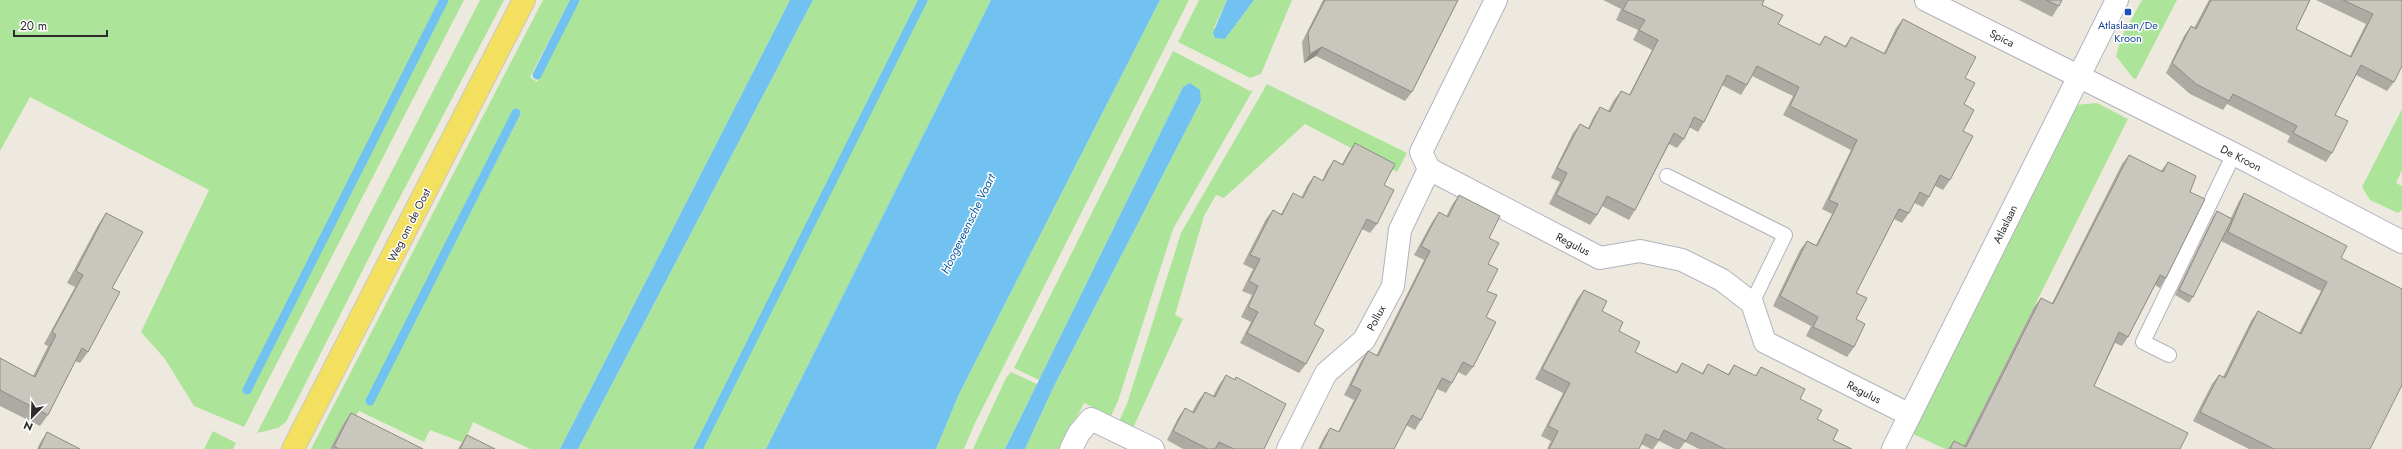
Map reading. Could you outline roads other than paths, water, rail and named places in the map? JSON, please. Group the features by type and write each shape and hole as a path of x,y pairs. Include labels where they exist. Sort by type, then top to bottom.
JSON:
{"main road":[{"name":"Weg om de Oost","path":"293,449 524,0"}],"street":[{"path":"1429,170 1421,152 1496,0"},
{"name":"Spica","path":"1926,0 2078,76"},
{"name":"Atlaslaan","path":"1893,449 2117,0"},
{"name":"De Kroon","path":"2078,76 2234,154 2402,242"},
{"name":"Regulus","path":"1429,170 1600,258 1640,251 1682,260 1722,280 1752,303 1765,342 1910,415"},
{"name":"Pollux","path":"1288,449 1326,373 1364,340 1393,286 1400,230 1429,170"},
{"path":"1071,449 1079,433 1091,419 1153,449"}],"lane":[{"path":"2169,355 2143,342 2234,154"},
{"path":"1667,176 1785,235 1752,303"}],"water":[{"path":"790,0 813,0 578,449 560,449"},
{"name":"Hoogeveensche Vaart","path":"991,0 1160,0 959,394 936,449 766,449"},
{"path":"1227,0 1254,0 1225,39 1215,38 1213,33"},
{"path":"1190,83 1200,90 1201,101 1053,388 1025,449 1005,449 1183,87"}],"waterway":[{"path":"247,390 444,0"},
{"path":"537,75 575,0"},
{"path":"698,449 923,0"},
{"path":"370,401 516,113"}],"place":[{"name":"Atlaslaan/De Kroon","path":"2128,12"}]}
